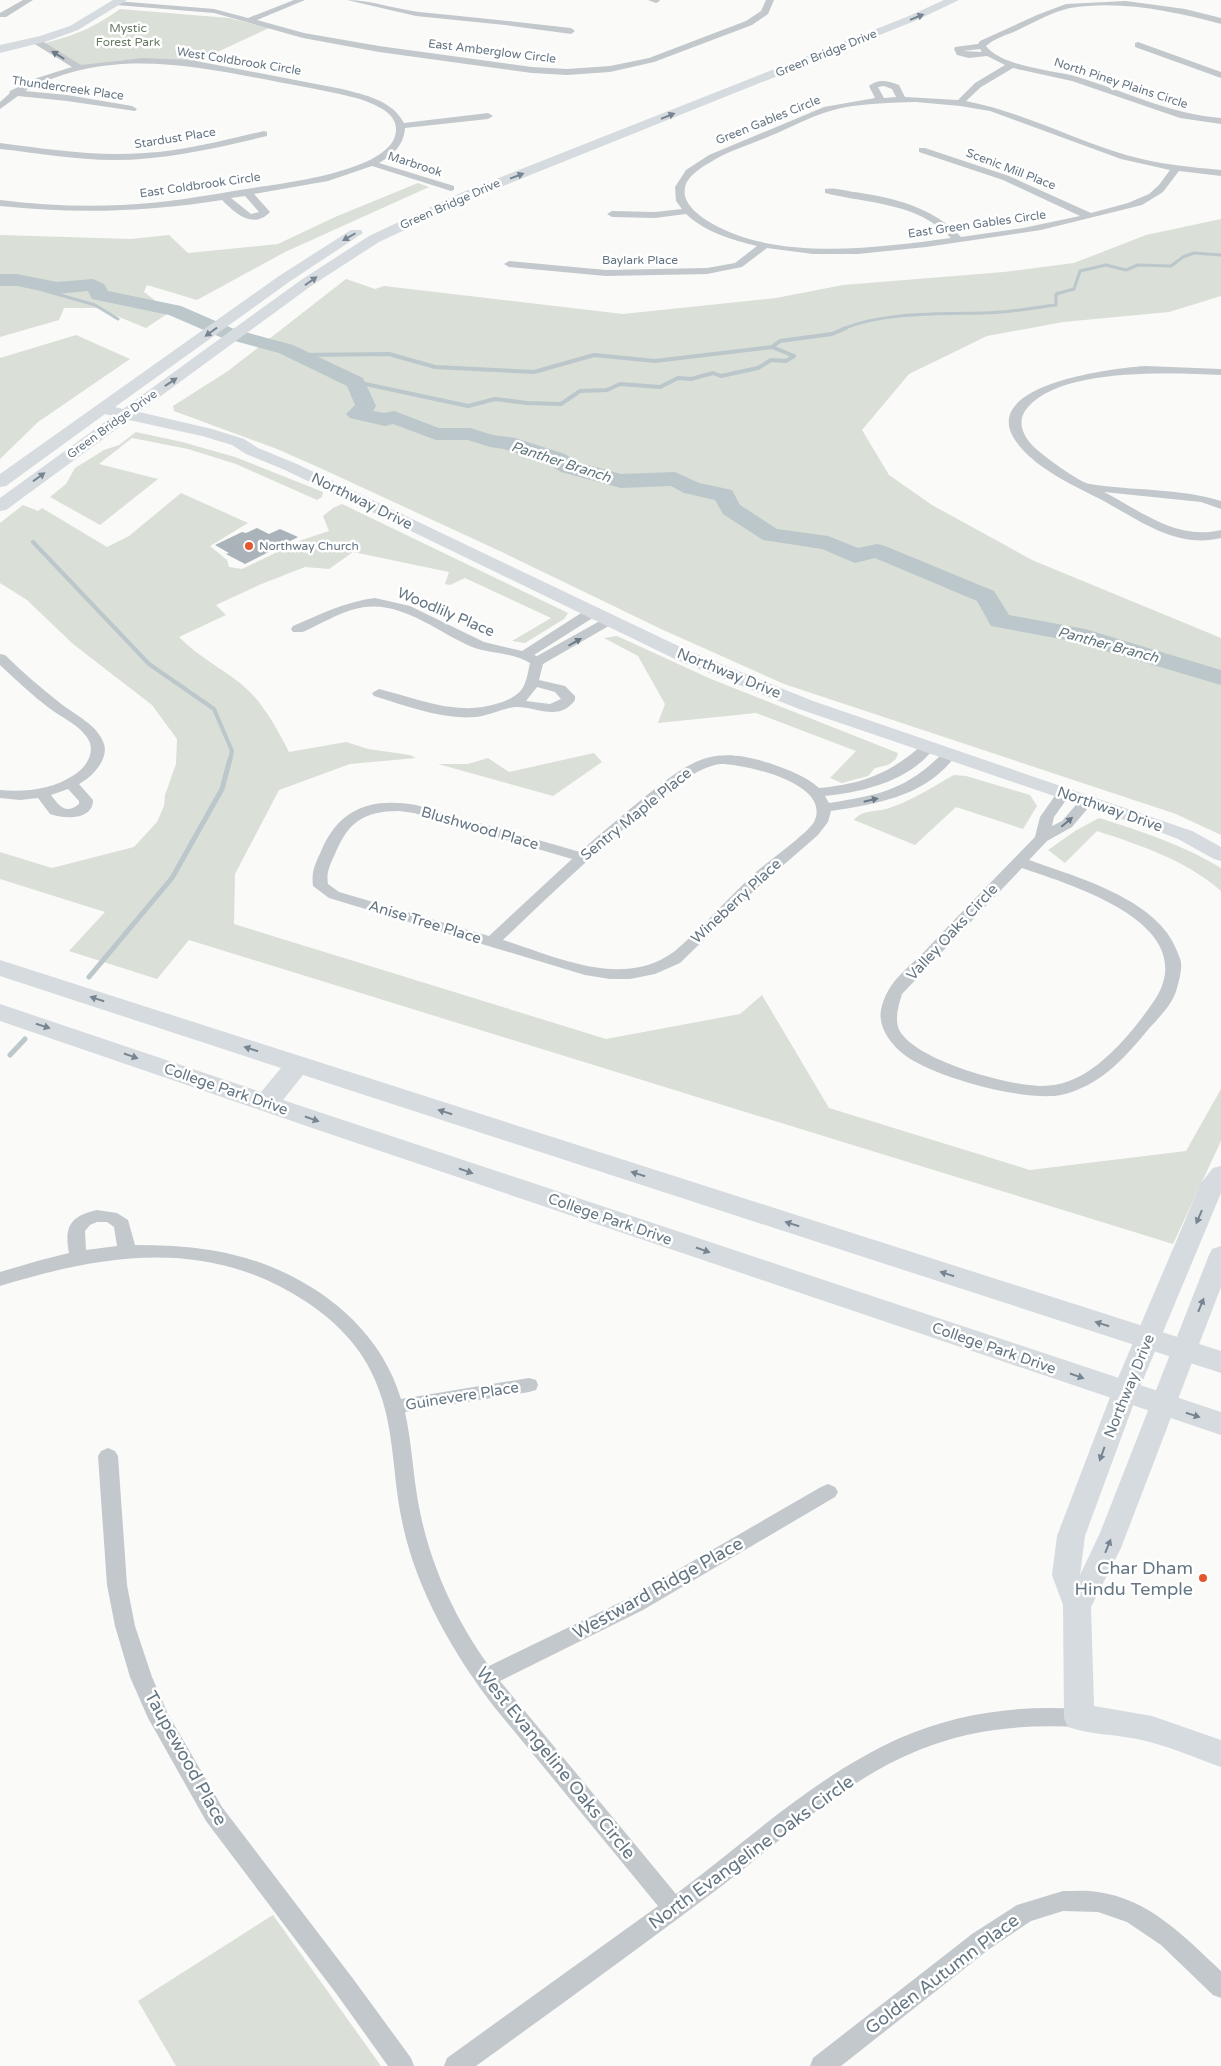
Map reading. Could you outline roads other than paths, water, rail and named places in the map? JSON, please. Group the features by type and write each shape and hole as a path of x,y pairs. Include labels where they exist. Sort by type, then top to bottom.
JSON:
{"main road":[{"name":"Green Bridge Drive","path":"434,196 928,0"},
{"name":"Green Bridge Drive","path":"0,506 313,279 374,239 468,194 922,15 954,0"},
{"path":"0,49 36,41 74,28 116,2"},
{"path":"374,239 412,214 458,193 458,190 451,188"},
{"name":"Green Bridge Drive","path":"0,482 327,250 371,226"},
{"name":"Northway Drive","path":"96,413 252,451 291,467 693,660 806,705 1185,835 1221,855"},
{"path":"0,968 1221,1362"},
{"name":"College Park Drive","path":"0,1012 1221,1424"},
{"path":"266,1103 298,1064"},
{"name":"Northway Drive","path":"1079,1718 1077,1605 1066,1575 1071,1536 1125,1392 1213,1183 1221,1174"},
{"path":"1077,1605 1093,1582 1164,1405 1182,1350 1221,1255"},
{"path":"1079,1718 1108,1720 1147,1728 1181,1738 1221,1754"}],"street":[{"path":"2,15 29,0"},
{"path":"250,20 301,0"},
{"path":"350,0 416,14 505,22 571,31"},
{"name":"East Amberglow Circle","path":"116,2 225,15 304,35 379,50 532,70 587,71 640,64 742,26 756,20 765,12 770,0"},
{"path":"1082,2 1102,1 1150,4 1221,21"},
{"name":"North Piney Plains Circle","path":"1082,2 991,39 984,43 984,50 1013,64 1075,80 1180,117 1221,121"},
{"path":"36,41 80,68"},
{"path":"24,44 68,71"},
{"path":"1138,45 1221,75"},
{"name":"West Coldbrook Circle","path":"15,93 36,81 80,68 150,61 183,62 213,66 363,97 386,108 396,117 401,126"},
{"path":"960,103 979,84 1013,64"},
{"path":"587,71 591,80"},
{"path":"881,100 873,86 878,83 888,83 896,87 901,99"},
{"name":"Thundercreek Place","path":"0,91 67,98 132,109"},
{"path":"0,106 15,93"},
{"name":"Green Gables Circle","path":"688,211 680,197 679,188 686,174 697,164 818,112 854,103 881,100 901,99 960,103 992,109 1115,154 1176,168 1221,172"},
{"path":"371,163 386,154 396,144 401,134 401,126 449,122 488,116"},
{"name":"Stardust Place","path":"0,146 77,155 130,157 187,151 264,134"},
{"name":"Scenic Mill Place","path":"922,150 1006,178 1089,216"},
{"name":"Marbrook","path":"371,163 451,188"},
{"name":"East Coldbrook Circle","path":"0,203 68,208 119,208 172,204 335,176 371,163"},
{"name":"East Green Gables Circle","path":"765,245 806,251 842,253 874,251 1029,231 1146,199 1159,190 1176,168"},
{"path":"828,191 875,198 904,207 942,223 959,240"},
{"path":"224,196 242,215 249,217 263,215 265,212 263,209 247,192"},
{"path":"612,214 655,216 688,211 706,225 722,233 765,245"},
{"name":"Baylark Place","path":"509,264 590,273 707,271 738,265 765,245"},
{"path":"1221,372 1162,369 1117,372 1069,382 1046,389 1024,402 1014,417 1015,429 1027,447 1066,476 1167,530 1186,536 1207,537 1221,534"},
{"path":"1084,486 1202,499 1221,505"},
{"name":"Woodlily Place","path":"298,629 356,604 379,602 404,608 477,645 531,659"},
{"path":"379,693 430,708 457,713 487,712 515,702 526,692 532,682 531,659 539,645 594,612"},
{"path":"531,659 612,620"},
{"path":"0,658 83,728 96,742 98,749 97,757 91,767 82,776 70,783 42,793 24,795 0,794"},
{"path":"515,702 546,708 558,707 568,700 568,696 560,690 532,682"},
{"path":"927,748 904,769 873,783 852,789 816,793 823,808 868,800 905,789 929,775 949,755"},
{"name":"Sentry Maple Place","path":"492,942 582,857 638,809 696,766 708,762 747,761 798,780 816,793"},
{"path":"42,793 55,811 60,814 73,813 84,808 86,800 70,783"},
{"name":"Valley Oaks Circle","path":"1042,838 1047,817 1064,793"},
{"name":"Valley Oaks Circle","path":"1020,862 1108,895 1141,915 1154,926 1170,951 1173,964 1173,977 1169,990 1162,1002 1108,1067 1086,1081 1059,1090 1036,1092 1014,1089 935,1066 918,1058 896,1037 890,1024 888,1012 895,992 944,939 1042,838 1067,824 1087,801"},
{"name":"Blushwood Place","path":"376,808 402,807 416,809 582,857"},
{"name":"Anise Tree Place","path":"376,808 352,818 339,832 319,873 321,886 334,895 591,972 605,975 633,975"},
{"name":"Wineberry Place","path":"633,975 660,967 678,956 759,877 814,831 823,815 823,808"},
{"path":"79,1259 75,1234 85,1221 98,1216 113,1217 122,1224 127,1253"},
{"name":"West Evangeline Oaks Circle","path":"0,1279 19,1272 79,1259 127,1253 171,1251 225,1258 252,1266 292,1282 310,1294 355,1331 370,1351 394,1407 410,1509 427,1572 454,1627 485,1678 674,1909"},
{"name":"Guinevere Place","path":"394,1407 529,1385"},
{"name":"Taupewood Place","path":"108,1456 117,1585 123,1618 141,1677 159,1718 214,1814 346,1988 402,2066"},
{"name":"Westward Ridge Place","path":"485,1678 636,1604 828,1492"},
{"name":"North Evangeline Oaks Circle","path":"456,2066 674,1909 831,1791 879,1760 909,1744 978,1722 1005,1717 1048,1715 1079,1718"},
{"name":"Golden Autumn Place","path":"822,2066 1002,1927 1025,1912 1063,1901 1098,1902 1134,1913 1169,1937 1221,1987"}],"waterway":[{"path":"843,329 876,319 912,315 1001,312 1056,305 1056,294 1074,289 1080,271 1106,265 1126,270 1138,265 1171,266 1183,257 1194,253 1221,255"},
{"name":"Panther Branch","path":"0,280 17,280 57,288 93,285 97,288 99,295 174,310 227,333 286,349 356,382 366,406 357,414 385,420 394,417 436,434 470,434 490,441 507,443 557,459 569,467 621,481 675,479 692,488 724,495 731,509 771,535 828,543 855,556 877,551 986,596 1000,621 1076,634 1221,678"},
{"path":"8,280 95,305 118,319"},
{"path":"772,347 780,341 832,334 846,328"},
{"path":"300,355 389,354 435,367 534,372 594,355 655,361 772,347"},
{"path":"356,382 468,406 495,399 527,403 561,404 580,391 607,390 620,384 660,387 678,378 691,379 713,373 721,376 758,368 771,360 786,361 794,356 772,347"},
{"path":"33,542 149,664 214,709 232,751 230,760"},
{"path":"89,977 172,878 222,789 230,759"},
{"path":"10,1055 25,1039"}],"place":[{"name":"Northway Church","path":"249,546"},
{"name":"Char Dham Hindu Temple","path":"1203,1578"}],"park label":[{"name":"Mystic Forest Park","path":"128,35"}]}
